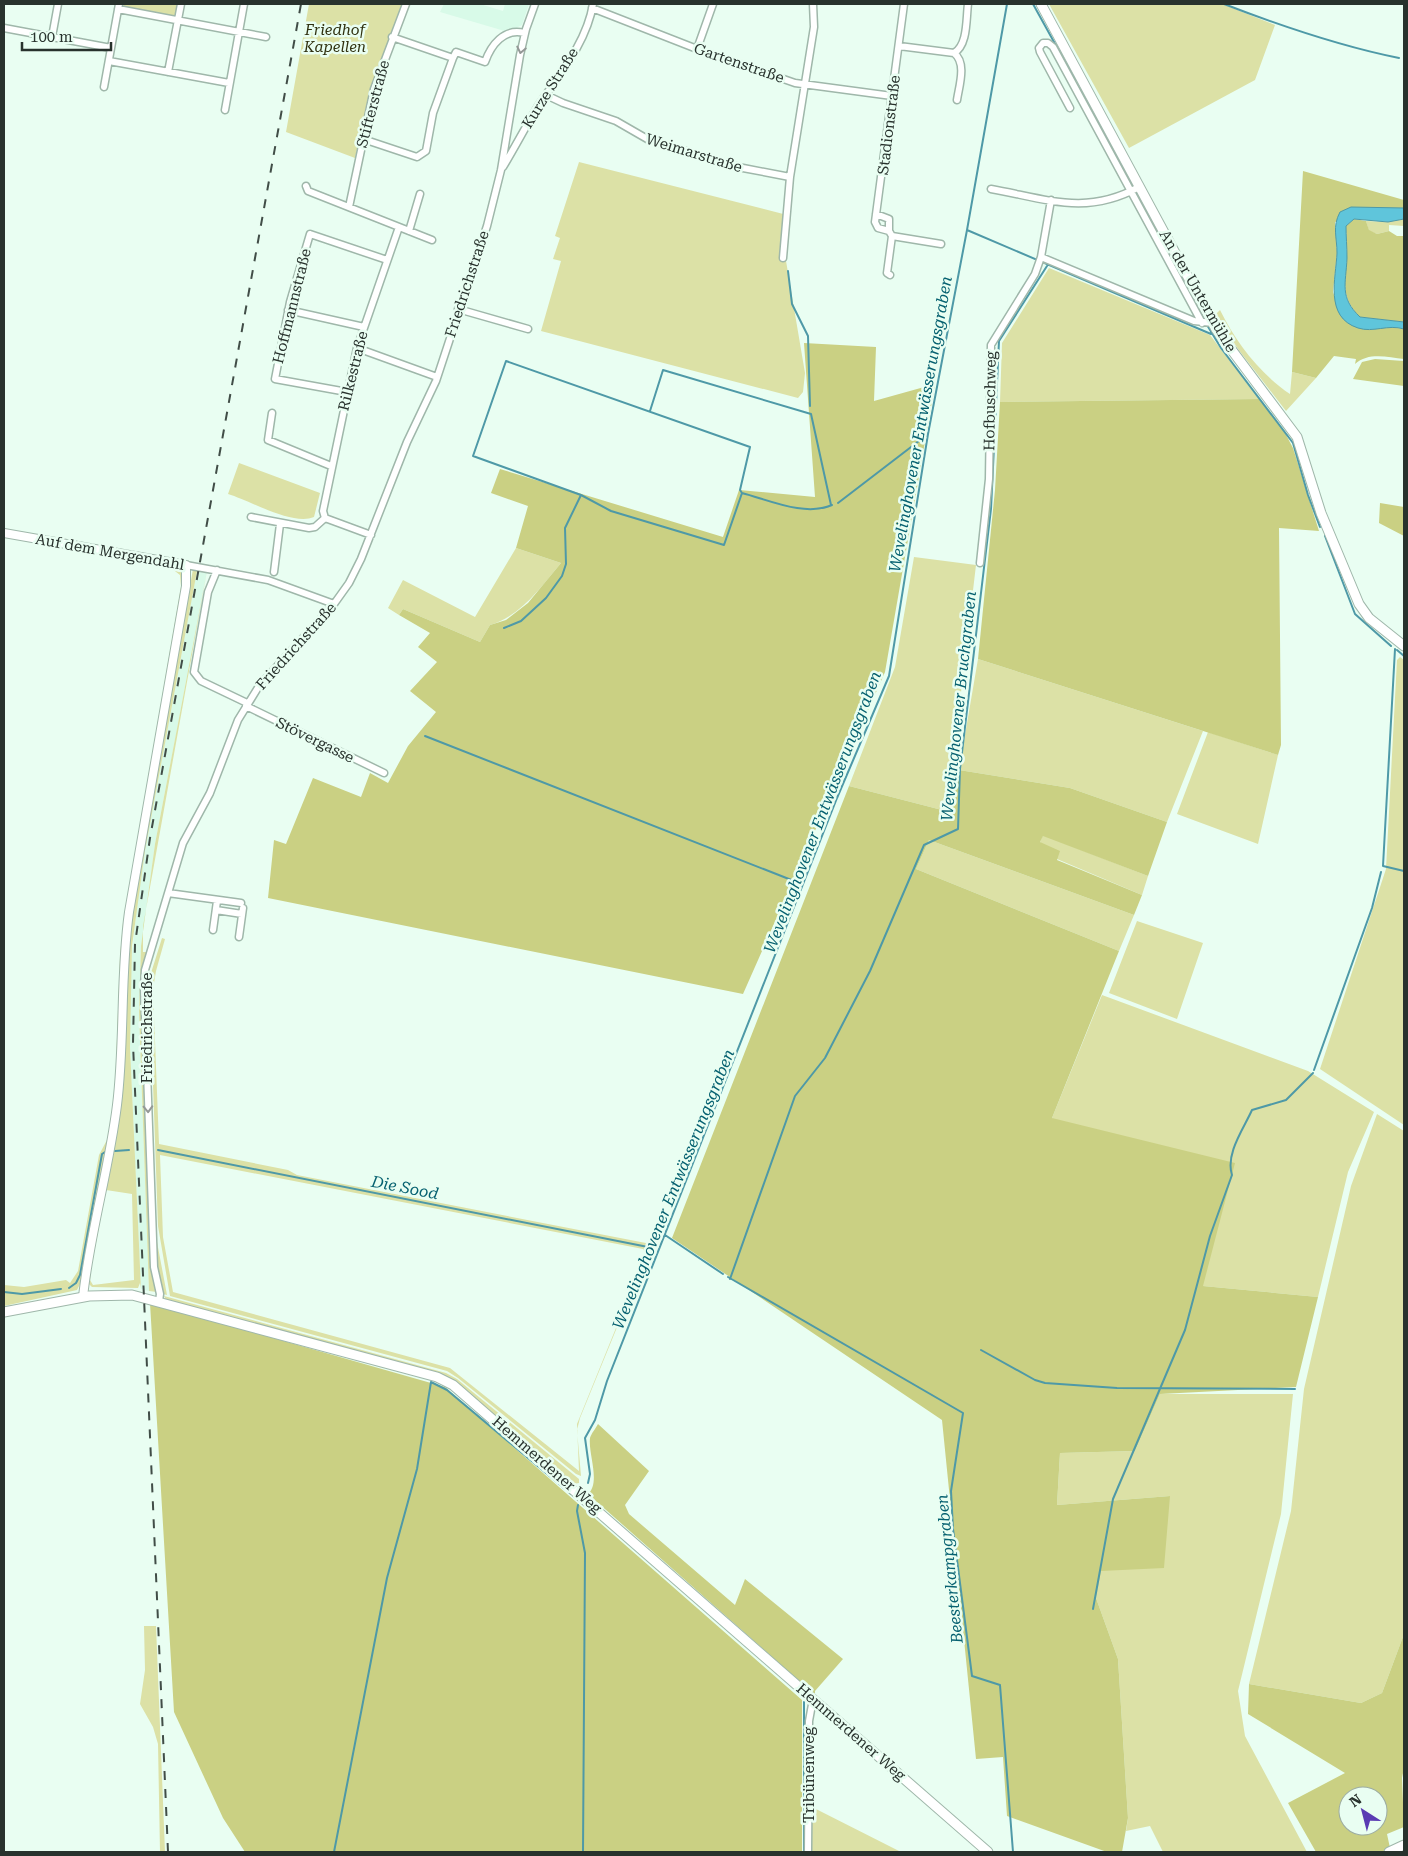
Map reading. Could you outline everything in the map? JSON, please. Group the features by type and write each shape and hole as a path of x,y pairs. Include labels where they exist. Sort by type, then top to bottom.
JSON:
{"main road":[{"name":"An der Untermühle","path":"1041,4 1212,323 1229,349 1298,437 1321,513 1361,608 1373,621 1404,646"},
{"name":"Hemmerdener Weg","path":"4,1312 83,1297 124,1294 437,1377 453,1385 988,1852"},
{"path":"1389,1852 1404,1845"}],"street":[{"path":"52,37 58,4"},
{"path":"168,72 181,4"},
{"path":"225,110 244,4"},
{"name":"Stifterstraße","path":"349,208 374,89 392,36 406,4"},
{"name":"Friedrichstraße","path":"159,1302 160,1294 154,1267 144,996 145,972 154,940 186,837 210,793 246,704 258,686 334,604 352,577 371,535 404,447 437,377 458,309 484,237 501,170 524,33 536,4"},
{"path":"697,48 713,4"},
{"path":"783,258 790,177 814,28 813,4"},
{"name":"Stadionstraße","path":"876,214 904,4"},
{"path":"954,53 963,45 968,4"},
{"path":"104,88 119,6 178,20 266,37"},
{"name":"Gartenstraße","path":"593,6 697,48 805,85 892,96"},
{"name":"Kurze Straße","path":"501,170 579,41 593,6"},
{"path":"4,28 111,48"},
{"path":"363,139 417,156 423,154 435,107 456,52 485,62 491,48 499,40 514,32 524,33"},
{"path":"392,36 453,58"},
{"path":"1070,108 1040,52 1039,48 1042,43 1048,43 1053,47 1202,323"},
{"path":"899,46 954,53 959,57 961,65 957,100"},
{"path":"109,61 229,83"},
{"path":"1062,92 1082,79"},
{"name":"Weimarstraße","path":"546,94 563,103 616,122 649,140 743,168 790,177"},
{"path":"507,135 520,138"},
{"path":"306,186 308,191 432,240"},
{"path":"991,189 1051,200 1093,204 1110,200 1139,187"},
{"path":"409,231 420,194"},
{"name":"Hofbuschweg","path":"980,563 989,479 991,345 1035,274 1041,257 1051,200"},
{"path":"890,275 887,273 890,233 888,219 876,214 876,226 890,233 941,244"},
{"name":"Rilkestraße","path":"325,518 323,511 357,348 399,227"},
{"name":"Hoffmannstraße","path":"347,392 275,379 288,310 310,234 387,260"},
{"path":"1041,257 1202,323 1212,323"},
{"path":"458,309 528,329"},
{"path":"288,310 364,327"},
{"path":"357,348 437,377"},
{"path":"272,413 268,440 332,466"},
{"path":"251,517 280,524 311,528 325,518 371,535"},
{"path":"274,572 280,524"},
{"name":"Auf dem Mergendahl","path":"4,533 268,580 334,604"},
{"path":"83,1297 117,1107 122,1044 123,966 129,912 186,586 186,565"},
{"path":"217,570 208,592 194,672 203,682 246,704"},
{"name":"Stövergasse","path":"246,704 384,773"},
{"path":"168,892 217,901 242,908"},
{"path":"212,930 217,901"},
{"path":"216,910 242,908"},
{"path":"239,937 242,908"},
{"name":"Tribünenweg","path":"808,1852 809,1716 813,1699"}],"shaded area":[{"path":"444,4 480,4 503,11 505,4 529,4 522,25 508,32 440,12"},
{"path":"197,570 207,571 155,844 141,946 139,1012 149,1291 141,1289 130,1047 131,964 145,851"}],"green space":[{"path":"124,4 178,5 176,18 123,8"},
{"name":"Friedhof Kapellen","path":"309,4 405,4 389,41 376,80 364,118 355,158 286,132"},
{"path":"1049,4 1222,4 1275,25 1255,80 1129,148"},
{"path":"579,162 791,216 785,255 805,373 803,392 798,398 541,331 561,261 553,259 560,238 555,236"},
{"path":"1303,171 1404,200 1404,208 1378,209 1335,222 1337,253 1333,292 1339,310 1347,320 1370,330 1387,326 1404,329 1404,359 1372,357 1360,360 1355,364 1356,359 1334,356 1316,378 1292,372"},
{"path":"1354,219 1366,221 1369,230 1377,234 1389,231 1397,236 1404,236 1404,322 1360,317 1349,302 1345,288 1346,226"},
{"path":"1404,219 1404,226 1389,225 1389,231 1377,234 1369,231 1366,221 1388,222"},
{"path":"1049,268 1210,335 1259,399 1000,402 1002,343"},
{"path":"1220,310 1233,334 1258,367 1290,394 1292,372 1316,378 1286,411 1238,349 1216,314"},
{"path":"804,343 876,347 874,401 935,384 885,672 743,994 268,898 274,840 286,844 313,778 361,797 370,773 388,783 408,746 436,712 410,691 437,662 418,647 430,633 399,615 403,609 480,642 490,625 506,620 528,603 561,563 516,548 528,506 491,493 500,469 723,537 739,490 815,497"},
{"path":"1375,359 1404,361 1404,386 1353,379 1362,362"},
{"path":"1259,399 1285,433 1293,448 1319,531 1279,528 1281,745 1278,755 978,659 995,490 1000,402"},
{"path":"239,463 320,493 314,517 305,519 284,516 228,494"},
{"path":"1380,503 1404,507 1404,536 1379,523"},
{"path":"516,548 561,563 521,608 512,615 490,625 480,642 403,609 399,615 388,608 403,580 475,617"},
{"path":"914,557 976,565 949,794 942,810 849,786 895,667"},
{"path":"172,565 181,572 183,583 125,918 115,1084 123,923 181,587 180,575 171,568"},
{"path":"193,569 197,571 145,851 132,946 130,1047 141,1289 140,1283 138,1288 92,1287 89,1284 102,1210 90,1280 93,1285 134,1280 132,1194 106,1190 114,1152 121,1098 129,933"},
{"path":"207,571 146,909 155,844"},
{"path":"1400,657 1404,660 1404,1125 1320,1069 1386,869 1397,660"},
{"path":"978,659 1203,731 1167,822 1070,788 959,770"},
{"path":"1208,732 1278,755 1258,844 1177,814"},
{"path":"959,770 1070,788 1167,822 1148,876 1043,836 1040,842 1060,851 1057,860 1142,895 1134,915 929,840 916,869 1119,951 1052,1118 1235,1163 1203,1286 1318,1297 1296,1387 1160,1394 1135,1451 1060,1453 1057,1505 1170,1496 1164,1568 1101,1571 1096,1598 1118,1659 1128,1818 1122,1852 1107,1852 1007,1816 1003,1757 976,1759 942,1420 672,1238 849,786 942,810"},
{"path":"1043,835 1148,876 1142,895 1057,859 1040,842"},
{"path":"929,840 1134,915 1119,951 916,869"},
{"path":"1137,921 1203,943 1177,1019 1109,993"},
{"path":"143,931 143,952 148,952 142,972 151,1267 157,1292 149,1291 139,1012"},
{"path":"158,937 149,972 148,998 157,1242 167,1295 163,1294 157,1270 146,999 148,972"},
{"path":"162,938 165,939 153,989 159,1144 288,1170 297,1175 651,1244 577,1429 577,1424 646,1254 643,1249 160,1155 163,1237 173,1292 450,1368 579,1471 578,1436 581,1476 576,1474 447,1371 170,1296 158,1226 150,999 151,973"},
{"path":"1102,995 1308,1071 1374,1112 1348,1172 1318,1297 1203,1286 1052,1118"},
{"path":"115,1094 114,1106 108,1138"},
{"path":"1377,1114 1404,1131 1404,1634 1382,1693 1361,1703 1249,1684 1291,1511 1304,1389 1351,1186"},
{"path":"108,1138 81,1282 77,1290 4,1306 4,1285 24,1287 66,1280 70,1283 78,1271 99,1155"},
{"path":"164,1296 446,1373 457,1379 579,1479 579,1483 573,1484 458,1385 166,1300"},
{"path":"150,1303 445,1387 802,1700 802,1852 245,1852 223,1818 174,1712"},
{"path":"1160,1394 1293,1394 1281,1514 1238,1691 1245,1736 1307,1852 1163,1852 1150,1826 1126,1831 1128,1818 1118,1659 1096,1598 1100,1571 1170,1496 1057,1505 1060,1453 1135,1451"},
{"path":"598,1424 649,1471 625,1505 629,1514 735,1605 745,1579 843,1659 815,1691 815,1695 588,1494 594,1482 590,1438"},
{"path":"144,1626 156,1626 165,1852 160,1852 158,1744 153,1727 140,1704 145,1670"},
{"path":"1404,1634 1404,1768 1402,1778 1404,1827 1388,1834 1388,1786 1338,1786 1338,1836 1387,1836 1390,1848 1381,1852 1316,1852 1288,1803 1345,1773 1248,1714 1249,1684 1361,1703 1382,1693"},
{"path":"812,1807 901,1852 812,1852"}],"water":[{"path":"1351,207 1404,208 1404,219 1388,222 1354,219 1346,226 1345,290 1349,303 1360,317 1404,322 1404,329 1392,327 1369,330 1358,328 1347,323 1340,315 1336,306 1334,285 1337,253 1336,222 1340,212"}],"waterway":[{"name":"Wevelinghovener Entwässerungsgraben","path":"588,1483 590,1474 585,1438 595,1420 607,1381 837,798 889,676 928,434 1007,4"},
{"path":"1033,4 1075,80"},
{"path":"1224,4 1310,35 1354,48 1399,58"},
{"path":"1079,88 1133,188"},
{"path":"1135,192 1203,319"},
{"path":"967,230 1211,334"},
{"name":"Wevelinghovener Bruchgraben","path":"730,1279 795,1096 825,1058 870,971 924,845 958,829 960,769 991,509 999,341 1047,266"},
{"path":"788,271 792,304 808,336 810,406"},
{"path":"1207,325 1221,348 1293,443 1308,495 1320,527"},
{"path":"581,495 473,456 506,361 750,447 740,490 742,493"},
{"path":"650,411 663,370 811,414 831,505"},
{"path":"838,503 928,434"},
{"path":"504,628 521,621 546,598 562,576 566,564 565,528 581,495 611,511 724,545 742,493 799,508 810,509 832,505"},
{"path":"1325,536 1355,614 1391,646"},
{"path":"1395,649 1383,866 1404,871"},
{"path":"1397,650 1404,656"},
{"path":"425,736 794,881"},
{"path":"1314,1070 1372,908 1381,872"},
{"path":"1093,1609 1113,1499 1185,1330 1210,1236 1232,1175 1231,1159 1236,1141 1252,1110 1286,1100 1313,1073"},
{"name":"Die Sood","path":"115,1151 129,1150"},
{"name":"Die Sood","path":"158,1150 648,1247"},
{"name":"Die Sood","path":"69,1288 76,1283 80,1275 102,1154 105,1152"},
{"name":"Beesterkampgraben","path":"665,1235 723,1274"},
{"name":"Beesterkampgraben","path":"728,1277 963,1413 951,1491 953,1529 972,1676 1000,1685 1013,1852"},
{"name":"Die Sood","path":"4,1292 22,1294 61,1289"},
{"path":"981,1350 1035,1380 1045,1383 1117,1388 1295,1389"},
{"path":"334,1852 387,1578 417,1469 431,1382 447,1390 571,1494"},
{"name":"Wevelinghovener Entwässerungsgraben","path":"578,1505 577,1511 585,1553 583,1852"},
{"path":"804,1702 804,1852"}],"railway":[{"path":"168,1852 133,1044 135,944 150,838 301,4"}]}
